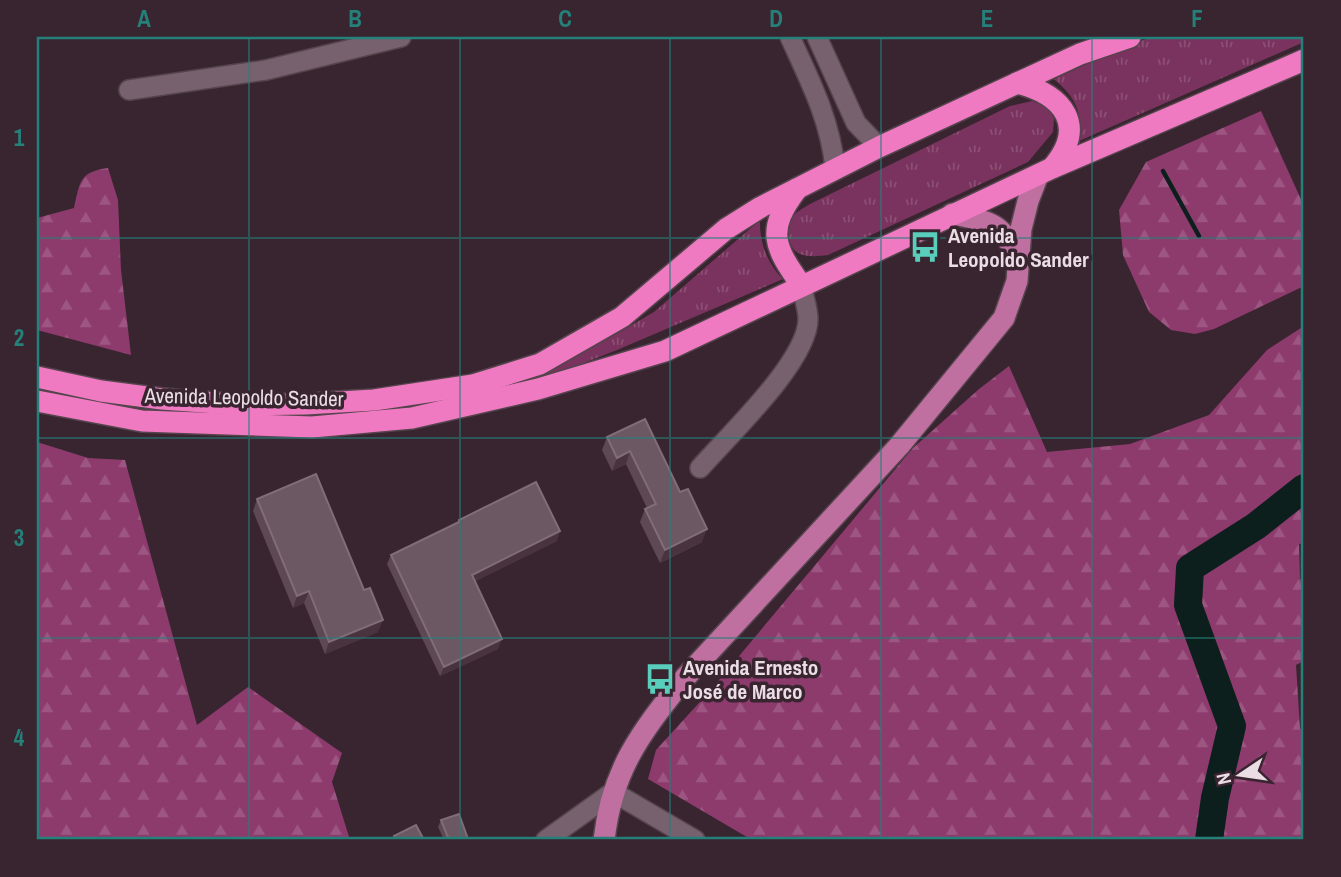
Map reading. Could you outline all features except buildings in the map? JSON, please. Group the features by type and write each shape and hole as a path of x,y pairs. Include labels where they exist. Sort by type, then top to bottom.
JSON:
{"highway":[{"name":"Avenida Leopoldo Sander","path":"37,377 101,391 246,405 348,402 472,385 540,364 622,317 726,229 799,186 1080,54 1130,37"},
{"name":"Avenida Leopoldo Sander","path":"37,401 142,421 312,427 412,418 538,389 665,351 1045,171 1304,60"},
{"path":"1017,83 1037,88 1052,96 1063,108 1068,124 1068,140 1063,156 1045,171"},
{"path":"799,186 779,216 776,233 781,254 802,286"}],"main road":[{"path":"604,840 613,792 623,765 635,744 682,681 899,446 1004,318 1017,281 1021,229 1028,201 1045,171"},
{"path":"952,214 983,220 998,227 1010,241 1018,259"}],"street":[{"path":"129,90 266,70 397,37"},
{"path":"790,37 822,108 832,140 835,168"},
{"path":"817,37 856,123 880,147"},
{"path":"700,468 789,366 804,338 808,319 802,286"},
{"path":"546,840 613,792 695,840"}],"green space":[{"path":"1152,37 1304,37 1304,42 1079,141 1080,122 1076,106 1054,79"},
{"path":"1032,101 1046,106 1054,118 1053,132 1028,162 828,255 803,255 794,249 789,237 790,227 793,216 802,209 1010,106"},
{"path":"1261,111 1304,206 1304,286 1214,329 1195,334 1171,330 1149,312 1123,255 1119,210 1146,162"},
{"path":"108,168 118,200 121,270 131,355 37,330 37,218 74,208 82,180 91,172"},
{"path":"760,220 761,237 766,252 783,279 617,350 548,377 544,375 543,371 654,312"},
{"path":"1304,326 1304,543 1299,544 1300,579 1304,580 1304,661 1296,665 1300,728 1304,737 1304,840 752,840 648,779 656,750 709,692 913,448 1009,366 1047,452 1130,444 1209,415 1267,350"},
{"path":"37,442 88,458 125,460 197,725 248,687 342,753 332,782 350,840 37,840"}],"waterway":[{"path":"1163,171 1199,236"},
{"path":"1209,840 1215,798 1232,726 1188,605 1190,568 1256,526 1304,488"}],"place":[{"name":"Avenida Leopoldo Sander","path":"925,247"},
{"name":"Avenida Ernesto José de Marco","path":"660,679"}]}
